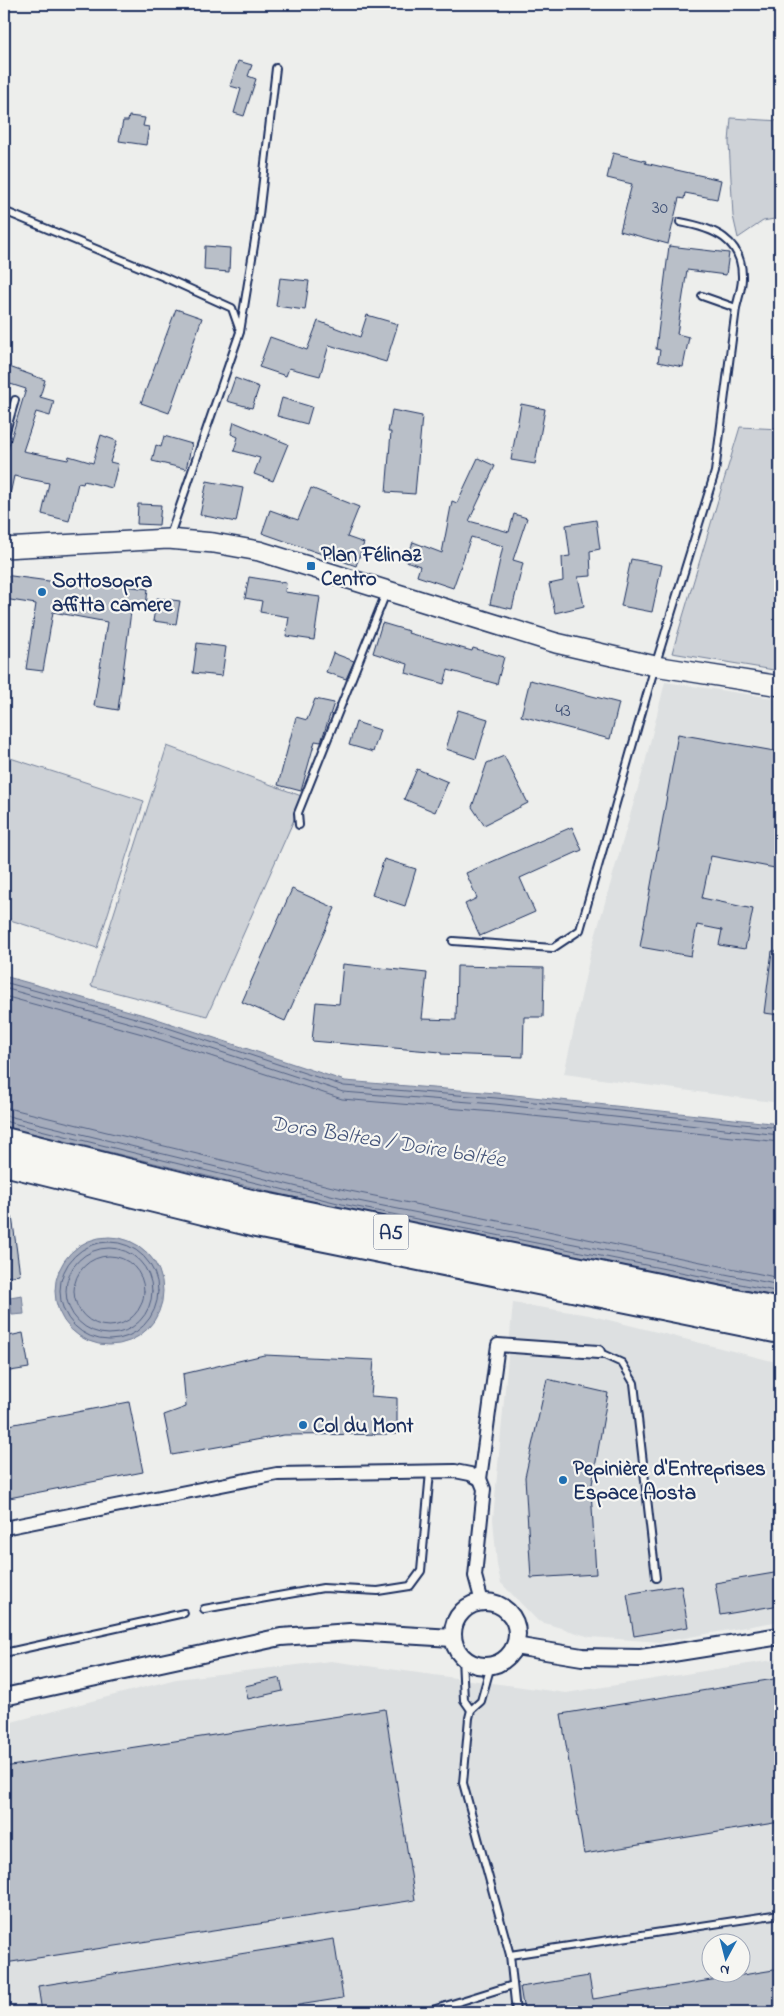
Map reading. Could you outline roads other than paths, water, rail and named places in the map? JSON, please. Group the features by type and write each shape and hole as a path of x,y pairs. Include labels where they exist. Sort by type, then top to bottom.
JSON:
{"highway":[{"name":"A5","path":"4,1140 255,1204 780,1311"},
{"name":"A5","path":"4,1163 256,1225 780,1331"}],"main road":[{"path":"4,548 168,539 214,543 259,551 556,643 655,666 780,686"}],"street":[{"path":"482,1602 475,1576 484,1490 480,1479 498,1346 598,1352"},
{"path":"4,1528 277,1474 455,1471 470,1474 480,1479"},
{"path":"482,1602 495,1604 506,1610 514,1621 517,1633 514,1646 509,1655 491,1665 471,1663 462,1657 453,1638 455,1623 463,1610 472,1604 482,1602"},
{"path":"4,1697 281,1637 350,1632 453,1638"},
{"path":"514,1646 582,1657 641,1658 780,1636"}],"lane":[{"path":"168,539 240,332 259,214 276,68"},
{"path":"4,212 166,278 232,308 240,332"},
{"path":"453,941 554,948 580,930 655,666 715,472 736,308 742,278 739,254 728,240 705,226 680,222"},
{"path":"702,296 736,308"},
{"path":"4,438 15,400"},
{"path":"298,825 298,814 388,590"},
{"path":"598,1352 622,1362 634,1383 656,1578"},
{"path":"204,1609 323,1588 378,1591 410,1586 421,1571 430,1472"},
{"path":"4,1653 184,1613"},
{"path":"462,1657 464,1700 471,1710 463,1783 510,1955 516,2012"},
{"path":"471,1710 481,1701 491,1665"},
{"path":"510,1955 780,1914"},
{"path":"426,2012 514,1985"}],"water":[{"name":"Dora Baltea / Doire baltée","path":"4,976 151,1017 345,1081 496,1093 780,1124 780,1297 341,1209 4,1126"},
{"path":"109,1237 130,1241 147,1253 159,1270 163,1291 159,1312 147,1329 130,1341 109,1345 88,1341 71,1329 59,1312 55,1291 59,1270 71,1253 88,1241"},
{"path":"22,1295 24,1314 12,1315 10,1297"}],"place":[{"name":"Plan Félinaz Centro","path":"311,566"},
{"name":"Sottosopra affitta camere","path":"42,592"},
{"name":"Col du Mont","path":"303,1425"},
{"name":"Pepinière d'Entreprises Espace Aosta","path":"563,1480"}]}
